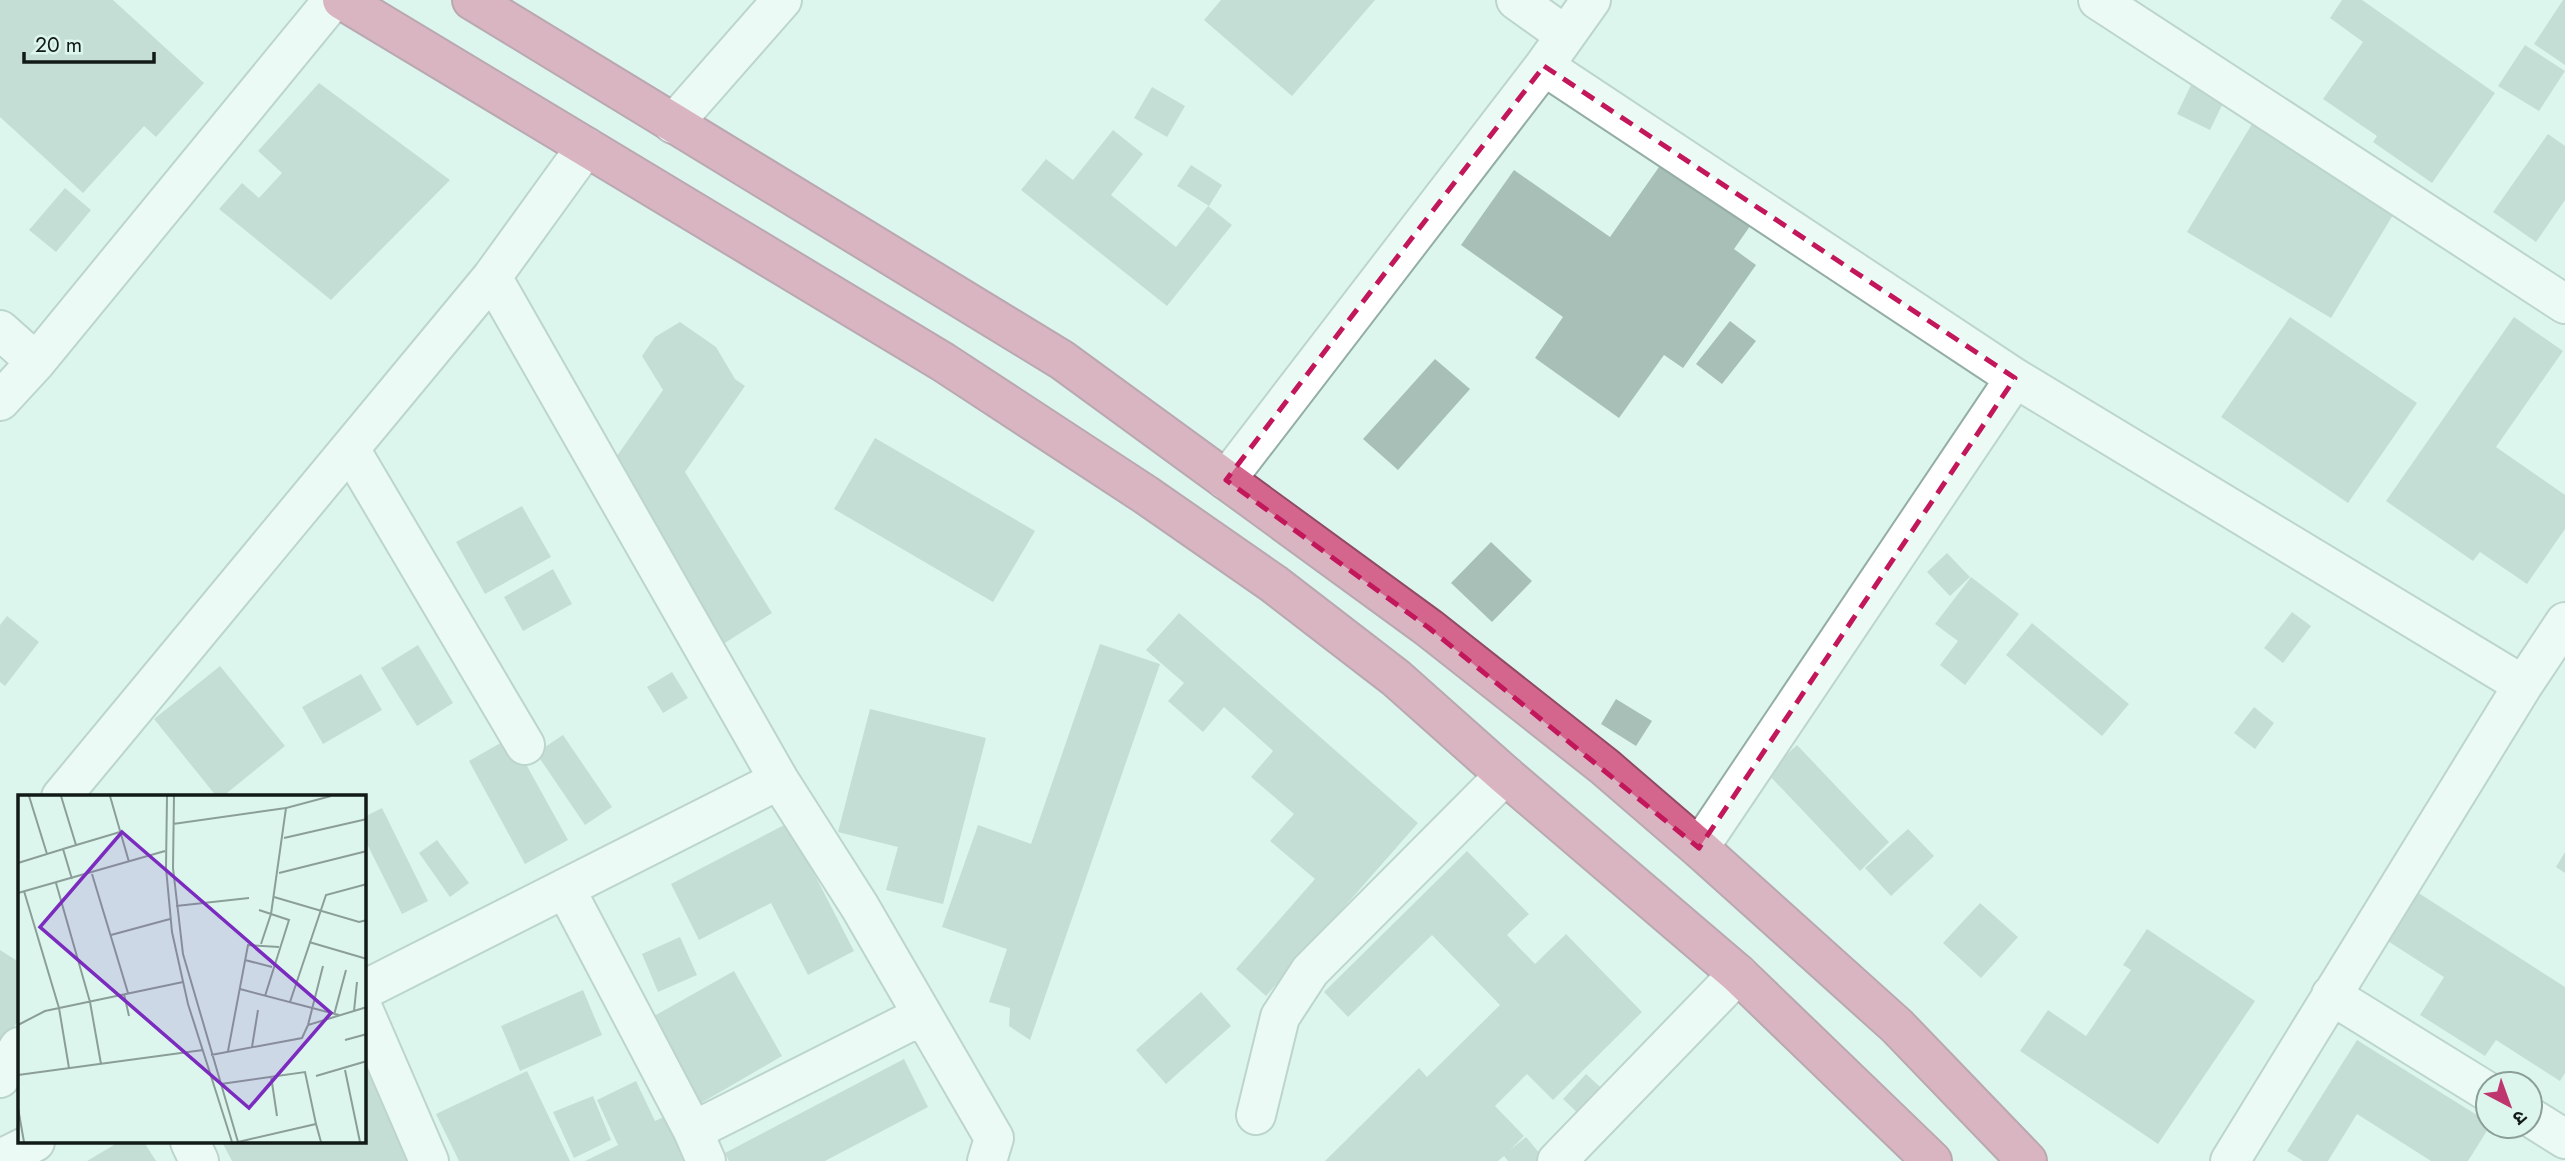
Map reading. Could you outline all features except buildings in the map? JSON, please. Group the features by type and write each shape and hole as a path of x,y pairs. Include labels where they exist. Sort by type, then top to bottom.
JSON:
{"highway":[{"path":"342,0 943,362 1146,495 1274,584 1396,678 1738,974 1932,1161"},
{"path":"472,0 1062,359 1429,628 1605,767 1699,848 1896,1026 2027,1161"}],"street":[{"path":"0,401 36,362 333,0"},
{"path":"673,124 782,0"},
{"path":"1516,0 1554,50 2015,378 2523,685"},
{"path":"1226,480 1591,0"},
{"path":"2098,0 2565,304"},
{"path":"63,795 492,276 586,147"},
{"path":"492,276 779,779 860,907 994,1138 987,1161"},
{"path":"0,331 36,362"},
{"path":"1699,848 2015,378"},
{"path":"350,449 525,745"},
{"path":"2230,1161 2330,995 2565,622"},
{"path":"1256,1115 1280,1017 1310,971 1505,775"},
{"path":"366,989 779,779"},
{"path":"565,888 699,1146 922,1016"},
{"path":"1557,1161 1738,974"},
{"path":"2330,995 2474,1082"},
{"path":"366,1016 429,1161"},
{"path":"0,1078 18,1049"},
{"path":"2544,1126 2565,1139"},
{"path":"0,1159 31,1144"},
{"path":"191,1144 199,1161"}],"highlighted area":[{"path":"1544,66 2015,378 1699,848 1429,628 1226,480"}]}
